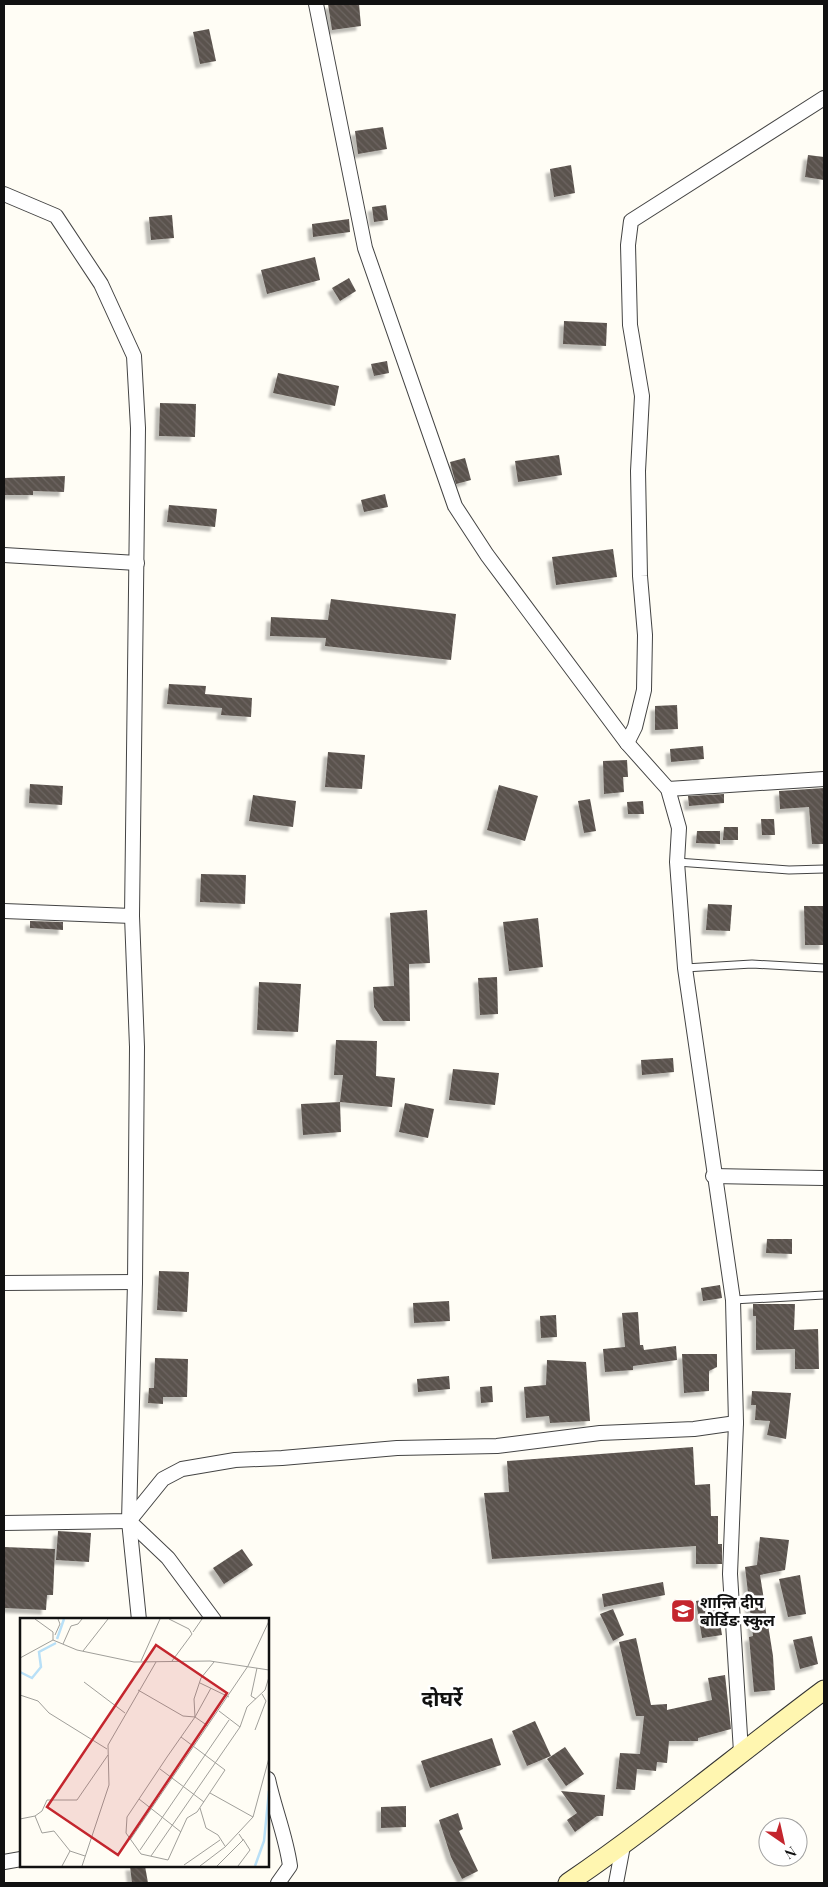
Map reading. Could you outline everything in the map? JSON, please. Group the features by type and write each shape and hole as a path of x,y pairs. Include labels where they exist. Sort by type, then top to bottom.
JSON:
{"main road":[{"path":"568,1883 623,1846 741,1752 824,1690"}],"street":[{"path":"316,4 365,248 455,506 487,555 627,743 668,789 679,828 677,862 685,968 713,1176 733,1300 736,1423 730,1574 741,1752"},
{"path":"627,743 635,728 644,690 645,635 640,576 638,471 642,396 630,325 628,245 631,221 824,98"},
{"path":"4,194 56,216 101,284 134,356 138,428 132,916 137,1047 135,1282 129,1521 139,1618"},
{"path":"4,555 137,562"},
{"path":"668,789 824,779"},
{"path":"4,911 132,916"},
{"path":"713,1176 824,1178"},
{"path":"4,1283 135,1282"},
{"path":"129,1521 163,1479 182,1470 235,1460 397,1448 497,1446 600,1433 694,1429 736,1423"},
{"path":"4,1523 129,1521 168,1558 213,1618"},
{"path":"269,1788 272,1817 288,1846 290,1866 278,1883"},
{"path":"616,1883 623,1846"},
{"path":"4,1862 20,1859"}],"lane":[{"path":"677,862 789,870 824,869"},
{"path":"685,968 752,964 824,968"},
{"path":"733,1300 824,1295"}],"building":[{"path":"328,4 359,4 361,26 332,30"},
{"path":"209,29 216,61 200,64 193,32"},
{"path":"383,127 387,149 358,154 355,131"},
{"path":"808,155 824,157 824,180 805,177"},
{"path":"571,165 575,193 554,197 550,169"},
{"path":"386,205 388,220 374,222 372,207"},
{"path":"172,215 174,238 151,240 149,217"},
{"path":"349,219 350,232 313,237 312,224"},
{"path":"315,257 320,280 267,294 261,270"},
{"path":"349,278 356,291 340,301 332,288"},
{"path":"564,321 607,323 606,346 563,344"},
{"path":"387,361 389,373 374,376 371,364"},
{"path":"278,373 339,386 335,406 273,393"},
{"path":"160,403 196,404 195,437 159,436"},
{"path":"559,455 562,475 518,482 515,461"},
{"path":"465,458 471,480 456,484 450,462"},
{"path":"65,476 64,492 33,491 33,495 4,495 4,478"},
{"path":"385,494 388,507 364,512 361,500"},
{"path":"169,505 217,509 215,527 167,522"},
{"path":"613,549 617,577 556,585 552,557"},
{"path":"331,599 456,614 451,660 325,646 326,638 270,636 271,617 328,620"},
{"path":"169,684 206,686 205,694 252,698 251,717 221,715 222,708 167,704"},
{"path":"677,705 678,729 655,730 655,706"},
{"path":"703,746 704,759 671,762 670,749"},
{"path":"328,752 365,755 362,789 325,787"},
{"path":"627,760 628,777 623,777 624,792 604,794 603,761"},
{"path":"30,784 63,786 62,805 29,803"},
{"path":"499,785 538,796 525,841 487,830"},
{"path":"824,788 824,844 812,844 809,807 780,809 779,791"},
{"path":"724,794 724,803 689,806 688,796"},
{"path":"253,795 296,801 293,827 249,821"},
{"path":"590,799 596,831 584,833 578,801"},
{"path":"643,801 644,814 628,814 627,802"},
{"path":"761,819 774,819 775,835 762,835"},
{"path":"724,827 738,827 738,840 723,840"},
{"path":"697,831 720,831 720,844 696,843"},
{"path":"201,874 246,875 245,904 200,902"},
{"path":"708,904 732,905 730,931 706,930"},
{"path":"804,906 824,906 824,945 805,945"},
{"path":"427,910 430,963 409,964 410,1021 383,1021 374,1007 373,987 394,986 390,913"},
{"path":"538,918 543,967 509,971 503,922"},
{"path":"30,921 63,922 63,930 30,928"},
{"path":"497,977 498,1014 480,1015 478,978"},
{"path":"259,982 301,984 298,1032 257,1030"},
{"path":"336,1040 377,1041 376,1076 395,1078 392,1107 340,1102 343,1075 334,1075"},
{"path":"673,1058 674,1072 642,1075 641,1060"},
{"path":"453,1069 499,1073 495,1105 449,1100"},
{"path":"340,1102 341,1132 303,1135 301,1104"},
{"path":"405,1103 434,1109 428,1138 399,1132"},
{"path":"767,1239 792,1239 792,1254 766,1253"},
{"path":"159,1271 189,1272 187,1312 157,1310"},
{"path":"720,1285 722,1298 703,1301 701,1288"},
{"path":"449,1301 450,1321 414,1323 413,1303"},
{"path":"753,1304 795,1304 794,1330 818,1329 819,1369 795,1369 795,1349 756,1350 756,1316 753,1316"},
{"path":"638,1312 640,1345 643,1345 644,1350 676,1346 677,1360 633,1366 633,1370 605,1372 603,1349 625,1347 622,1313"},
{"path":"556,1315 557,1337 541,1338 540,1316"},
{"path":"682,1354 717,1354 717,1367 709,1371 709,1391 684,1393"},
{"path":"155,1358 188,1359 187,1397 163,1397 163,1404 148,1403 149,1388 154,1388"},
{"path":"547,1360 586,1362 590,1421 550,1423 549,1416 526,1418 524,1387 546,1385"},
{"path":"449,1376 450,1389 418,1392 417,1379"},
{"path":"492,1386 493,1402 481,1403 480,1387"},
{"path":"752,1391 791,1393 786,1439 767,1435 770,1421 755,1420 756,1405 751,1405"},
{"path":"693,1447 695,1485 710,1484 711,1516 718,1516 718,1544 722,1544 722,1564 696,1564 696,1546 492,1559 484,1493 509,1492 507,1461"},
{"path":"58,1531 91,1533 89,1562 56,1560"},
{"path":"760,1537 789,1540 785,1570 760,1575 773,1656 775,1690 754,1692 749,1637 753,1636 745,1567 757,1565"},
{"path":"4,1547 55,1549 53,1595 47,1595 46,1610 5,1608"},
{"path":"242,1549 253,1565 224,1584 213,1568"},
{"path":"800,1575 806,1614 788,1617 779,1579"},
{"path":"663,1582 665,1595 604,1607 602,1594"},
{"path":"716,1597 722,1635 702,1638 696,1601"},
{"path":"613,1609 624,1635 613,1641 600,1614"},
{"path":"812,1636 818,1664 800,1669 793,1640"},
{"path":"636,1638 651,1705 667,1704 667,1710 712,1700 708,1678 725,1675 731,1729 698,1738 698,1741 669,1741 667,1763 657,1762 656,1771 637,1769 635,1790 616,1789 620,1753 640,1754 644,1716 636,1716 619,1642"},
{"path":"535,1721 551,1756 527,1766 512,1731"},
{"path":"492,1738 501,1765 430,1788 421,1761"},
{"path":"565,1747 584,1774 566,1786 547,1759"},
{"path":"561,1791 605,1795 603,1816 597,1816 575,1832 567,1820 577,1813"},
{"path":"406,1806 406,1827 381,1828 381,1807"},
{"path":"458,1813 463,1829 459,1831 478,1871 462,1879 451,1857 439,1820"},
{"path":"130,1867 145,1867 148,1883 132,1883"}],"place":[{"name":"शान्ति दीप बोर्डिङ स्कुल","path":"683,1611"}],"district":[{"name":"दोघर्रे","path":"442,1699"}]}
